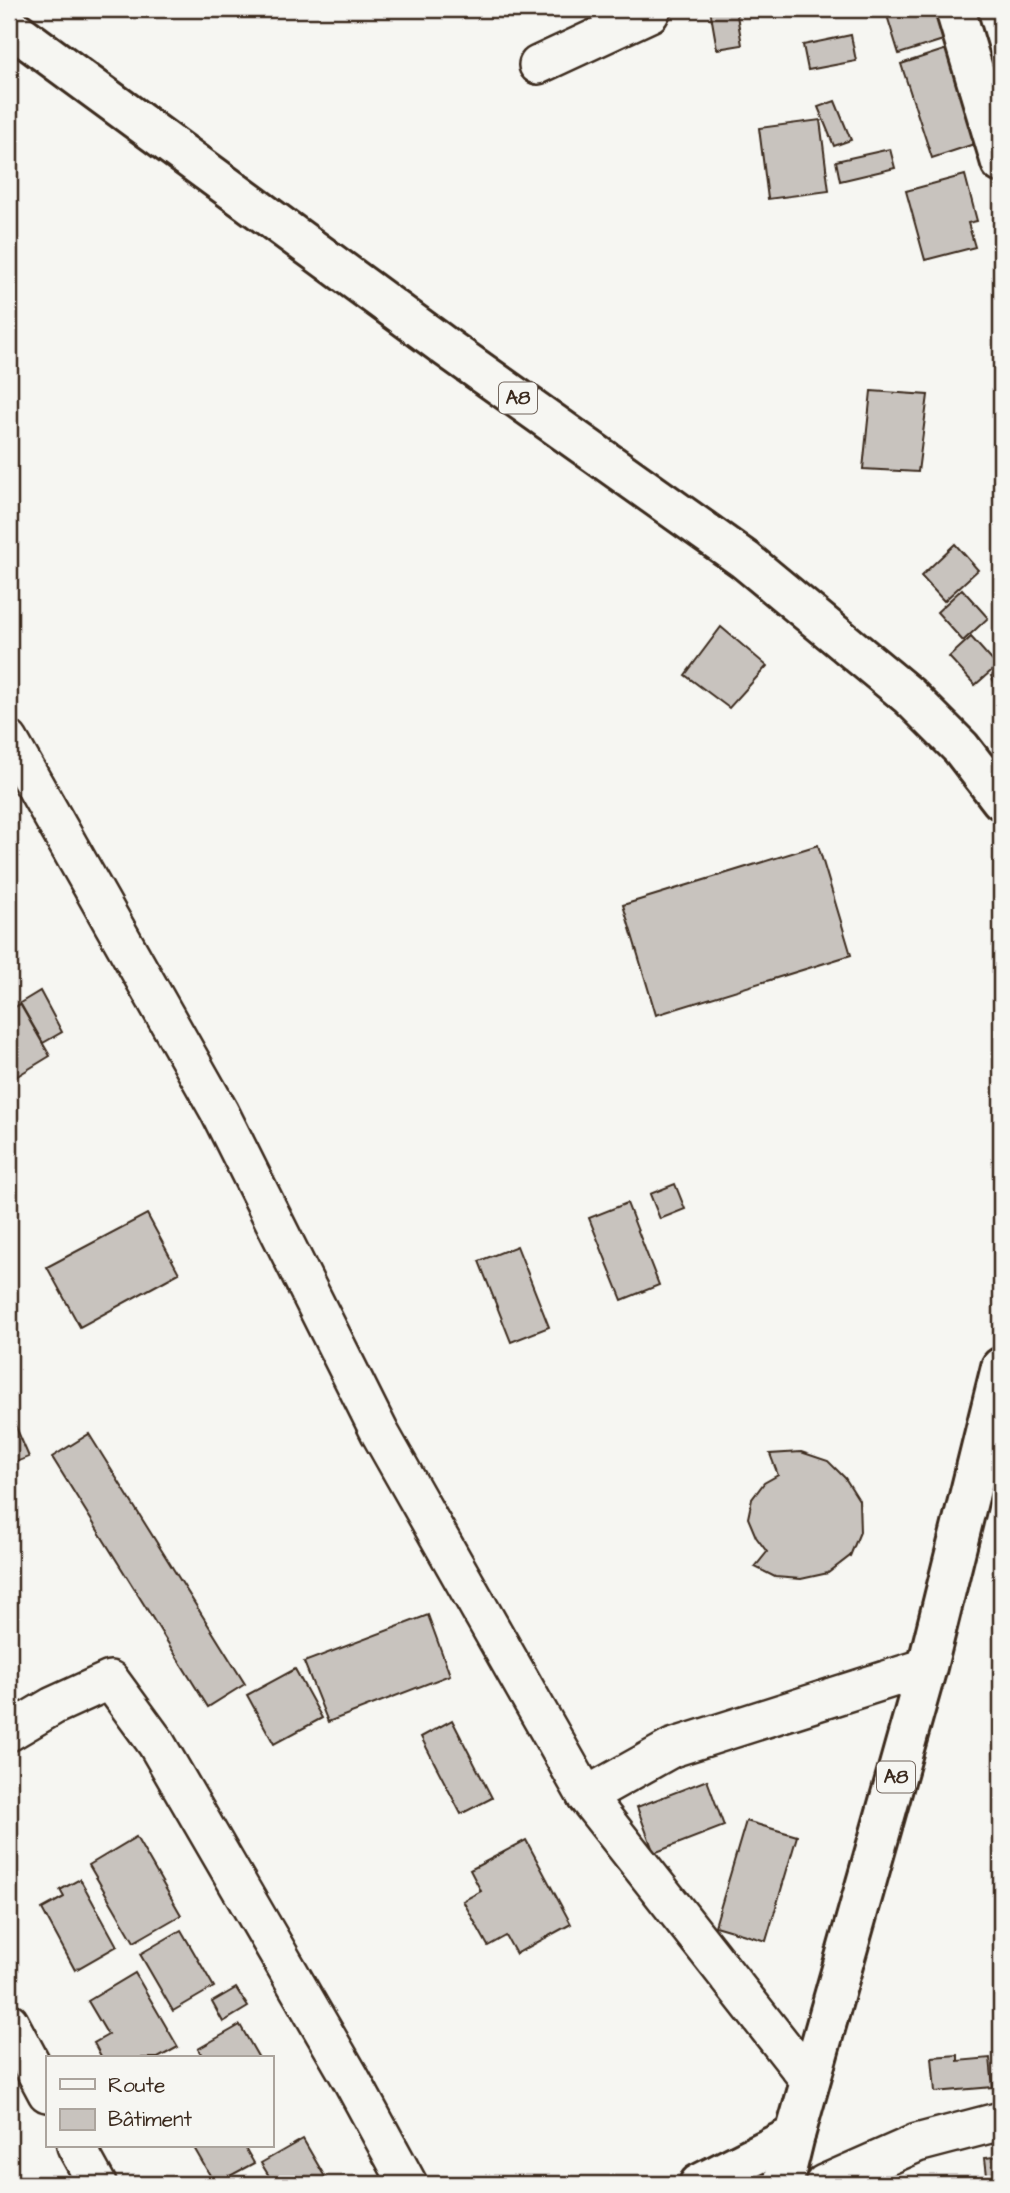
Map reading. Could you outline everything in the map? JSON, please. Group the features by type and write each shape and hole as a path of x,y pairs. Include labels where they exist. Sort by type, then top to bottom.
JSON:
{"main road":[{"path":"955,9 991,93 1001,163"},
{"name":"A8","path":"9,26 436,340 745,560 909,696 961,748 1001,800"},
{"name":"A8","path":"783,2184 927,1667 1001,1367"},
{"path":"699,2184 795,2135"}],"street":[{"path":"538,65 622,27 650,13 652,9"},
{"path":"9,740 219,1111 380,1433 586,1796 810,2081"},
{"path":"586,1796 672,1748 927,1667"},
{"path":"9,1732 53,1706 110,1680 156,1744 350,2077 408,2184"},
{"path":"9,2022 46,2091"},
{"path":"824,2184 917,2143 1001,2121"},
{"path":"77,2148 97,2184"}],"shaded area":[{"path":"988,9 1001,9 1001,54"}],"building":[{"path":"710,9 736,9 742,45 717,49"},
{"path":"885,9 934,9 943,40 899,54"},
{"path":"851,35 856,61 808,70 803,45"},
{"path":"947,49 977,143 932,158 901,64"},
{"path":"835,101 851,140 834,146 818,107"},
{"path":"820,120 829,191 768,199 759,128"},
{"path":"890,149 895,168 840,181 836,161"},
{"path":"965,175 977,221 968,223 975,247 925,260 906,191"},
{"path":"871,391 928,395 918,472 863,469"},
{"path":"955,544 978,570 944,601 921,576"},
{"path":"962,589 988,618 963,641 937,612"},
{"path":"721,627 767,666 729,708 685,675"},
{"path":"971,637 997,666 975,685 949,657"},
{"path":"1001,671 1001,695 991,676"},
{"path":"818,845 851,955 656,1015 623,905"},
{"path":"40,991 62,1032 43,1043 20,1003"},
{"path":"20,1004 50,1056 9,1081 9,1011"},
{"path":"675,1184 685,1209 660,1219 650,1194"},
{"path":"627,1203 659,1285 622,1300 589,1218"},
{"path":"147,1214 179,1273 80,1327 47,1267"},
{"path":"517,1246 549,1327 511,1342 479,1261"},
{"path":"9,1411 29,1457 9,1465"},
{"path":"89,1434 245,1684 208,1707 52,1457"},
{"path":"801,1452 828,1461 845,1478 859,1500 860,1532 850,1556 828,1573 801,1579 775,1577 755,1567 767,1552 756,1537 748,1518 752,1499 764,1483 778,1475 770,1454"},
{"path":"428,1615 450,1675 328,1722 304,1662"},
{"path":"295,1669 322,1718 274,1744 247,1695"},
{"path":"452,1720 492,1798 461,1814 421,1737"},
{"path":"707,1780 724,1826 654,1853 637,1807"},
{"path":"746,1821 797,1836 766,1941 715,1926"},
{"path":"136,1837 181,1915 134,1942 89,1865"},
{"path":"526,1840 571,1924 516,1954 506,1936 488,1946 463,1901 481,1891 470,1870"},
{"path":"80,1879 117,1946 75,1970 42,1909 64,1897 60,1890"},
{"path":"181,1930 214,1987 173,2011 140,1954"},
{"path":"135,1973 178,2047 162,2056 101,2056 94,2043 108,2035 88,2001"},
{"path":"236,1988 248,2007 223,2022 212,2002"},
{"path":"240,2025 258,2056 203,2056 198,2049"},
{"path":"958,2055 958,2061 990,2058 993,2087 935,2092 932,2057"},
{"path":"303,2139 329,2184 274,2184 261,2163"},
{"path":"194,2148 245,2148 254,2163 215,2184"},
{"path":"1001,2156 1001,2184 988,2184 985,2158"}]}
